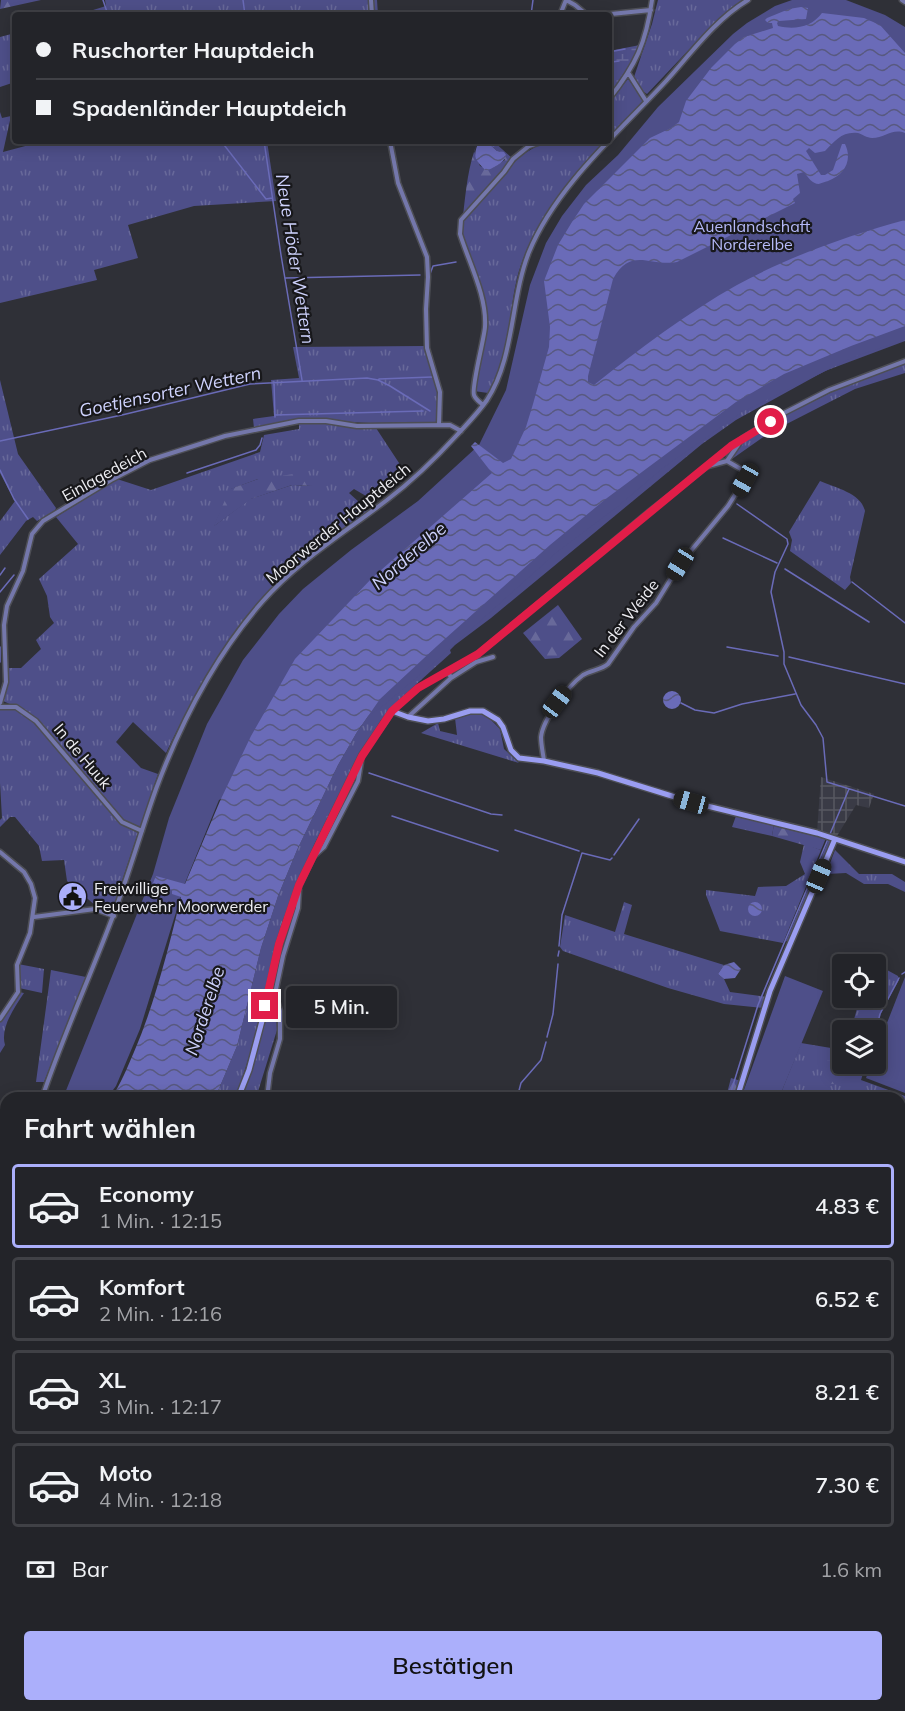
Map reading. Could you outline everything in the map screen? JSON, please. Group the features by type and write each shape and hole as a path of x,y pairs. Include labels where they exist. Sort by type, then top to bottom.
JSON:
{"street":[{"path":"566,0 583,12"},
{"path":"612,95 629,74 647,32 652,0"},
{"name":"Moorwerder Hauptdeich","path":"612,139 716,25 748,0"},
{"path":"612,14 651,10"},
{"path":"629,74 646,102"},
{"path":"391,144 398,183 427,257 427,348 440,392 439,424"},
{"path":"483,405 475,397 473,391 483,343 485,319 477,283 459,231 461,220 513,159 525,149 537,144"},
{"name":"Moorwerder Hauptdeich","path":"44,1092 114,916 164,768 194,704 252,614 276,588 299,566 404,486 461,431 483,405 501,370 519,284 528,254 541,226 566,188 607,144"},
{"path":"240,1092 271,993 279,944 299,885 362,756 392,711 408,695 478,654 743,438 784,413 829,390 905,361"},
{"name":"Einlagedeich","path":"0,705 6,682 4,626 7,606 26,565 32,534 43,521 111,480 150,460 225,436 299,420 357,426 439,424 453,425 461,431"},
{"path":"705,467 728,461 743,438"},
{"name":"In der Weide","path":"544,761 541,736 557,702 577,679 609,664 634,627 656,603 680,564 734,498 745,480 746,472 728,461"},
{"path":"408,717 451,678 476,662 493,657"},
{"path":"447,671 451,678"},
{"name":"In de Huuk","path":"0,705 16,708 36,721 122,822 142,831"},
{"path":"392,711 421,720 436,721 470,711 483,711 498,720 503,727 514,755 598,773 691,802 831,838 905,862"},
{"path":"739,1092 771,992 831,838"},
{"path":"0,852 20,868 31,884 35,898 30,933 17,965 18,992 0,1019"},
{"path":"34,917 95,909 114,916"},
{"path":"268,1092 270,1073 280,1039 280,1011 271,993"}],"shaded area":[{"path":"821,777 874,794 869,808 856,805 837,836 817,832"}],"green space":[{"path":"1,0 41,0 0,9"},
{"path":"105,0 377,0 378,12 87,12 106,6"},
{"path":"658,0 742,0 716,21 647,94 641,90 634,77"},
{"name":"Auenlandschaft Norderelbe","path":"792,0 846,0 885,15 905,27 905,340 856,356 742,412 663,468 617,507 557,552 378,710 219,800 185,883 140,1029 116,1086 112,1092 65,1092 153,874 169,818 207,724 243,660 279,614 303,589 351,550 418,501 479,445 506,390 530,285 546,243 562,216 586,185 618,155 658,107 733,34 775,6"},
{"path":"12,34 12,83 0,87 0,37"},
{"path":"640,45 634,62 612,93 612,50"},
{"path":"628,79 642,97 642,102 612,136 612,98"},
{"path":"0,112 2,118 11,116 3,152 33,144 267,144 276,201 194,206 128,225 138,258 94,270 97,280 0,303"},
{"path":"489,144 496,144 512,158 504,171 463,216 468,178 474,151 480,166 488,168 505,160 500,151"},
{"path":"604,144 553,204 532,239 517,278 501,366 488,393 474,391 487,325 485,311 461,234 462,223 520,156 537,146"},
{"path":"905,326 905,341 825,371 736,420 702,444 455,645 450,650 451,653 401,698 381,720 352,769 296,886 282,923 254,1041 238,1092 218,1092 237,1046 261,948 278,896 297,850 338,765 380,699 736,402"},
{"path":"424,346 437,390 437,422 370,423 299,419 254,428 253,419 274,416 271,380 299,378 293,347"},
{"path":"905,363 905,373 855,389 769,433 732,459 742,441 785,415 836,390"},
{"path":"0,380 18,454 56,508 54,512 37,521 33,517 26,521 0,555 0,521 15,501 0,473"},
{"path":"299,421 376,428 401,466 366,496 354,489 349,493 369,511 288,571 251,611 204,680 166,753 133,722 116,742 141,768 158,774 140,827 124,820 45,727 30,713 3,701 9,668 21,668 41,649 36,640 54,623 50,617 47,596 39,579 78,544 56,517 117,479 151,490 260,452 264,435 299,429","holes":["258,479 314,486 292,485 250,499 214,526 231,489"]},
{"path":"294,474 323,484 292,485 251,499 213,527 230,489 258,479"},
{"path":"820,481 853,495 863,505 865,511 850,577 851,583 845,590 790,551 792,540 789,532"},
{"path":"558,605 582,639 559,658 545,659 523,633"},
{"path":"13,708 27,716 42,730 121,824 138,833 112,911 96,906 67,881 64,860 42,861 39,846 15,817 10,817 0,827 2,818 0,709"},
{"path":"475,712 487,716 500,729 504,749 519,763 421,733 438,723 440,731 457,735 455,718"},
{"path":"736,816 774,824 772,836 732,827"},
{"path":"774,824 826,838 821,850 772,836"},
{"path":"829,839 832,840 789,942 786,941"},
{"path":"804,844 821,850 783,943 720,931 706,890 755,896 758,887 786,886 805,874 800,862"},
{"path":"835,850 859,874 892,874 905,882 905,892 888,884 864,884 846,873 826,874"},
{"path":"624,902 632,905 624,934 724,965 718,974 724,979 730,992 767,997 763,1008 724,1004 668,988 563,951 560,947 565,915 615,932"},
{"path":"18,964 44,969 42,993 19,988"},
{"path":"886,969 898,976 899,980 886,1004"},
{"path":"51,970 86,977 44,1082 36,1082"},
{"path":"785,976 823,991 781,1092 743,1092"},
{"path":"905,977 905,1092 866,1078 867,1074 886,1074 886,1025"},
{"path":"19,992 24,993 6,1025 5,1045 0,1053 0,1022"},
{"path":"271,997 276,1012 277,1030 258,1092 244,1092"},
{"path":"857,1008 884,1008 879,1020 854,1020"},
{"path":"801,1043 832,1048 832,1074 863,1074 861,1080 894,1092 781,1092"},
{"path":"825,1060 832,1061 832,1074 849,1074 845,1085 820,1083"},
{"path":"731,1078 741,1081 737,1092 727,1092"}],"water":[{"name":"Auenlandschaft Norderelbe","path":"808,8 806,19 779,21 778,26 791,28 803,26 813,22 822,13 864,18 880,25 905,53 905,133 892,132 872,138 852,133 839,138 825,151 815,153 809,148 806,151 821,175 825,175 833,170 842,144 845,144 848,156 846,167 839,175 819,184 812,182 804,172 797,174 800,193 793,199 795,203 677,262 634,260 627,263 613,279 588,382 594,385 682,319 737,285 819,248 905,220 905,326 784,374 736,402 607,498 550,545 380,699 338,765 297,850 278,896 261,948 237,1046 218,1092 115,1092 142,1033 155,995 181,897 172,894 172,890 153,883 156,876 185,884 220,801 251,736 295,659 372,578 492,473 471,446 475,442 503,463 511,459 526,427 549,347 550,327 544,281 558,245 584,204 650,138 679,122 686,101 711,68 735,44 744,37 773,28 772,23 765,20 789,9"},
{"path":"478,144 489,144 506,155 503,161 486,171 476,158"},
{"path":"672,691 678,694 681,700 678,706 672,709 666,706 663,700 666,694"},
{"path":"755,902 760,904 762,909 760,914 755,916 750,914 748,909 750,904"},
{"path":"734,962 741,969 735,978 724,979 718,974 724,965"}],"waterway":[{"path":"103,0 107,12"},
{"name":"Neue Höder Wettern","path":"243,0 245,12"},
{"path":"531,12 533,0"},
{"path":"612,51 625,49"},
{"path":"612,53 612,62"},
{"path":"612,62 619,61"},
{"path":"223,144 266,199 272,198"},
{"name":"Neue Höder Wettern","path":"264,144 302,380"},
{"path":"493,146 497,144"},
{"path":"430,274 433,266 456,262"},
{"path":"286,278 420,275"},
{"path":"379,379 432,377"},
{"name":"Goetjensorter Wettern","path":"0,441 250,384 367,378 390,386 430,411"},
{"path":"274,382 275,417"},
{"path":"275,415 423,411"},
{"path":"187,473 256,450 262,438"},
{"path":"0,470 14,499 28,519"},
{"path":"737,504 787,539 788,544 775,572 771,592 784,652 784,664 801,705 823,738 827,782 905,806"},
{"path":"723,538 777,563"},
{"path":"0,575 5,568"},
{"path":"785,569 869,622"},
{"path":"0,592 14,575"},
{"path":"852,582 905,623"},
{"path":"0,647 0,662"},
{"path":"727,647 778,656"},
{"path":"789,657 905,684"},
{"path":"681,703 695,710 714,713 742,704 795,694"},
{"path":"369,773 491,814 502,815"},
{"path":"830,834 849,789"},
{"path":"392,816 498,851"},
{"path":"614,855 639,819"},
{"path":"515,830 579,851"},
{"path":"731,1092 758,1005 828,839"},
{"path":"559,946 562,915 582,853 610,860 612,858"},
{"path":"558,956 559,951"},
{"path":"547,1037 553,1014 558,964"},
{"path":"878,1020 899,978"},
{"path":"519,1092 521,1083 541,1060 546,1042"}],"place":[{"name":"Freiwillige Feuerwehr Moorwerder","path":"73,897"}],"route":[{"path":"265,1006 279,944 299,885 362,756 382,723 398,704 418,688 478,654 559,585 731,446 771,422"}],"water label":[{"name":"Norderelbe","path":"409,556"},
{"name":"Norderelbe","path":"205,1011"}]}
